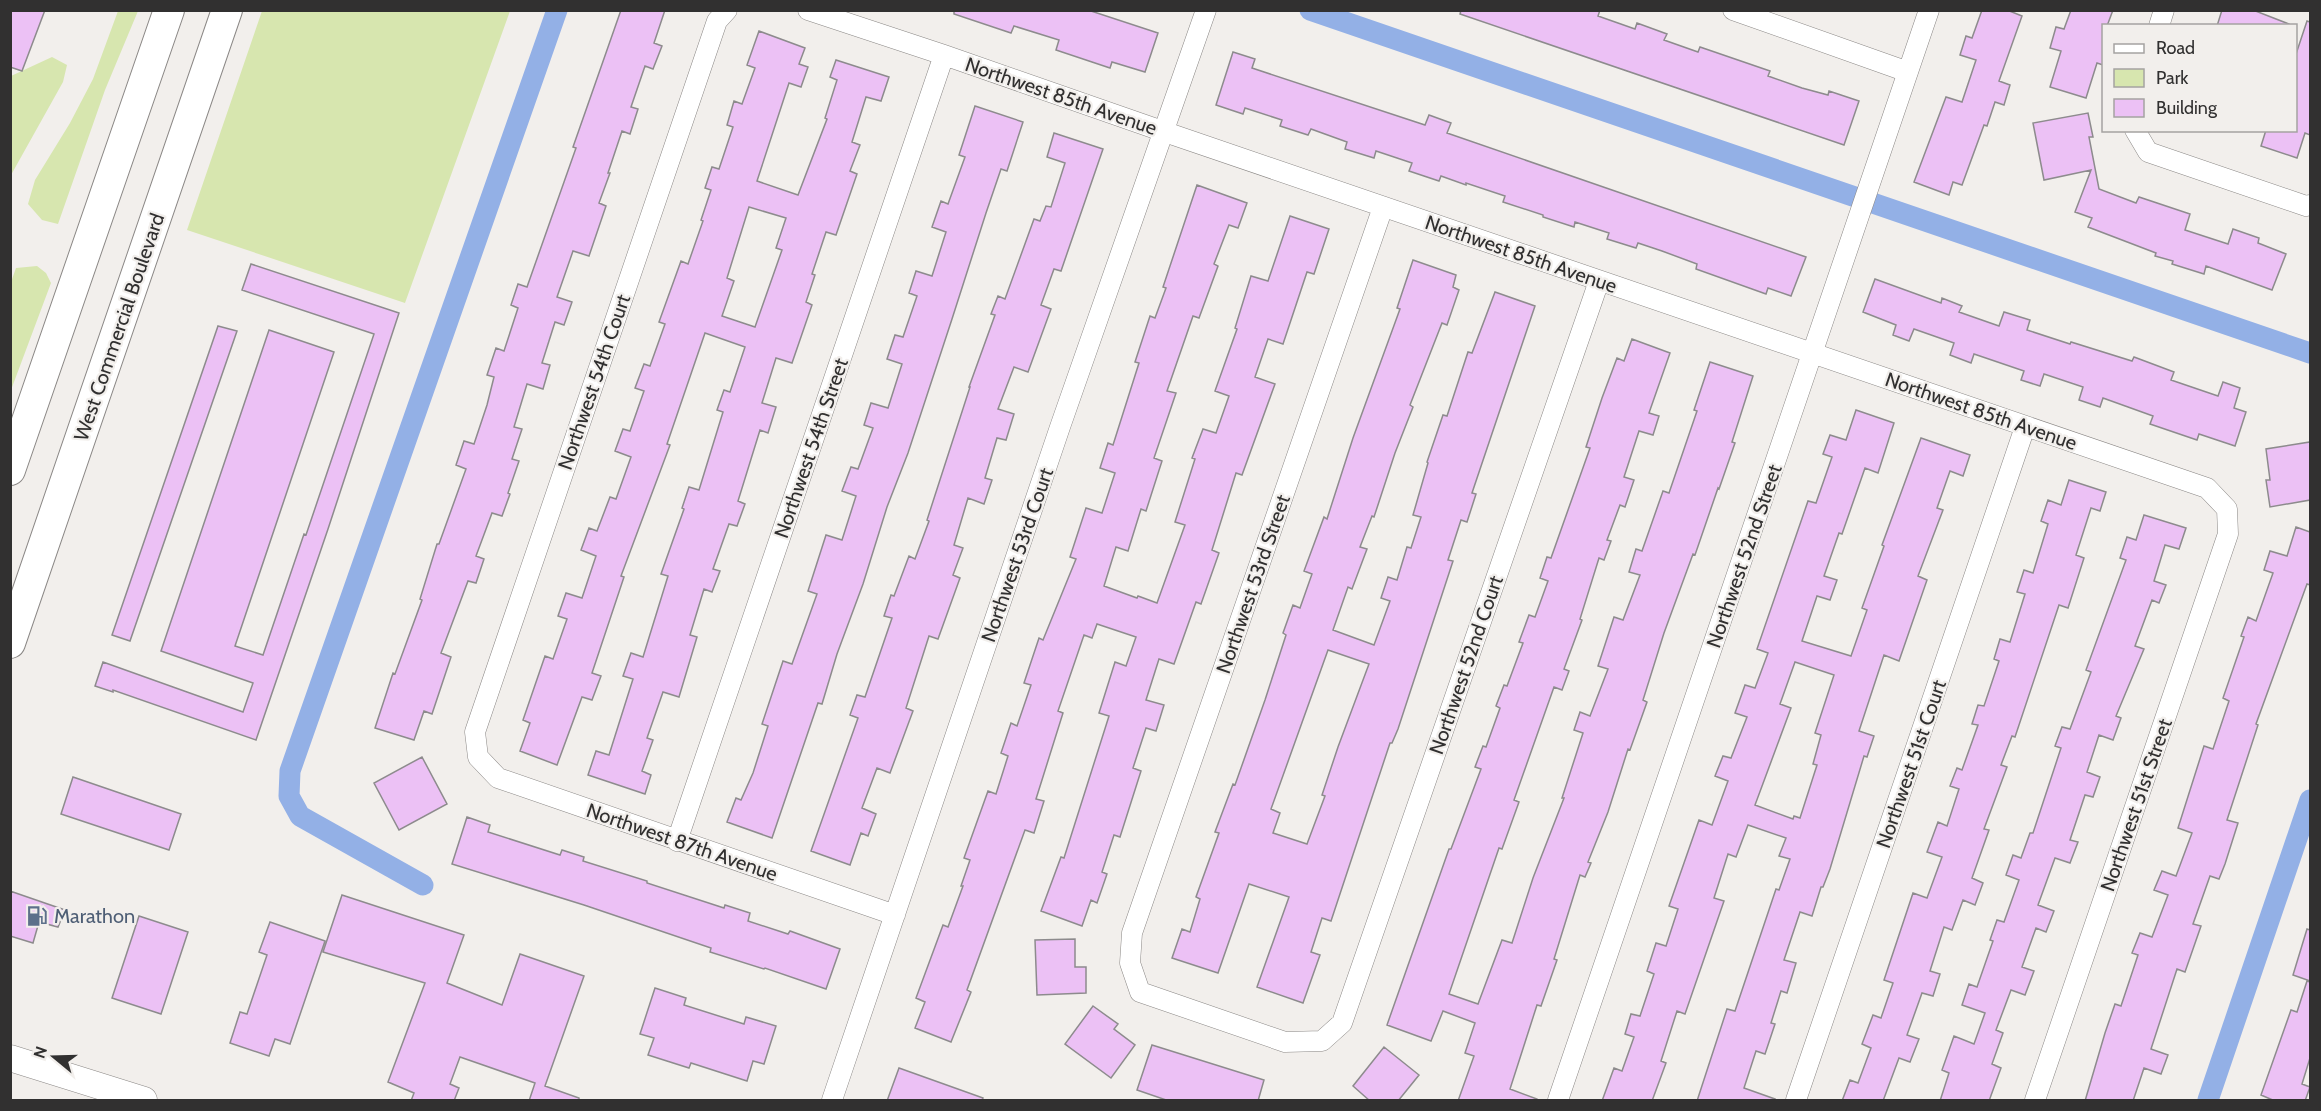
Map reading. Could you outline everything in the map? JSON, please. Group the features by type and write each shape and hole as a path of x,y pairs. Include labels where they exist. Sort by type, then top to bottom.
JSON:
{"highway":[{"path":"10,470 168,10"},
{"name":"West Commercial Boulevard","path":"10,643 227,10"}],"main road":[{"path":"10,1058 144,1101"}],"street":[{"name":"Northwest 54th Court","path":"478,757 475,732 717,21 727,10"},
{"name":"Northwest 85th Avenue","path":"808,10 2207,488 2227,508"},
{"name":"Northwest 53rd Court","path":"831,1101 1056,438 1206,10"},
{"path":"1733,10 1908,72"},
{"name":"Northwest 52nd Street","path":"1558,1101 1929,10"},
{"name":"Northwest 54th Street","path":"677,841 944,55"},
{"path":"2136,132 2148,152 2306,206 2310,205"},
{"name":"Northwest 53rd Street","path":"1322,1041 1285,1042 1140,992 1130,963 1132,933 1383,207"},
{"name":"Northwest 52nd Court","path":"1322,1041 1342,1023 1599,281"},
{"name":"Northwest 51st Court","path":"1796,1101 2025,427"},
{"name":"Northwest 51st Street","path":"2035,1101 2228,534 2227,508"},
{"name":"Northwest 87th Avenue","path":"478,757 498,778 895,915"}],"green space":[{"path":"118,11 138,11 105,90 58,224 42,220 28,204 35,180 70,123 93,79"},
{"path":"262,11 510,11 405,303 187,230"},
{"path":"52,57 67,65 63,82 11,175 11,76"},
{"path":"37,266 46,273 51,283 11,390 11,282 16,268"}],"building":[{"path":"10,10 45,10 22,71 10,67"},
{"path":"621,10 665,10 654,43 662,46 653,69 645,66 631,107 638,109 630,134 622,131 599,203 606,206 589,256 573,251 557,297 572,302 564,325 555,322 542,363 550,365 543,389 527,384 514,427 522,429 512,459 519,461 508,493 510,494 502,516 492,513 476,556 484,559 476,583 468,581 441,653 451,657 432,714 424,711 414,740 375,728 393,673 395,674 422,600 420,599 437,544 439,544 466,469 456,465 464,441 474,444 494,377 487,375 496,348 504,351 518,308 511,305 518,284 527,287"},
{"path":"954,10 1088,10 1158,33 1145,72 1112,62 1110,68 1056,50 1059,40 1014,26 1011,33 954,14"},
{"path":"1461,10 1600,10 1598,16 1635,29 1637,23 1667,34 1664,40 1698,52 1700,47 1770,71 1768,76 1802,88 1828,95 1829,91 1859,101 1844,145 1460,14"},
{"path":"1982,10 2007,10 2022,16 1999,81 2010,85 2004,105 1995,102 1962,185 1953,182 1949,195 1914,182 1946,97 1962,102 1976,60 1960,55 1966,36 1972,38"},
{"path":"2071,10 2113,10 2108,24 2102,24 2102,65 2097,63 2086,98 2050,87 2061,51 2050,48 2056,27 2064,29"},
{"path":"2222,10 2253,10 2289,24 2218,24"},
{"path":"2307,21 2310,22 2310,135 2305,133 2297,158 2261,146 2265,132 2297,132 2297,51"},
{"path":"759,31 805,48 799,64 808,67 801,87 789,83 757,181 798,195 827,119 825,118 837,80 830,77 836,60 889,77 881,101 866,97 852,142 860,145 850,171 857,174 836,235 826,232 812,274 815,275 806,302 812,305 792,363 776,358 762,403 776,407 768,433 760,430 738,501 745,504 737,526 729,524 713,569 720,571 712,592 704,589 690,635 697,637 679,697 663,692 647,738 653,740 642,771 651,775 645,794 588,775 596,751 609,755 633,679 623,676 631,653 643,657 668,576 661,574 684,509 682,508 689,487 699,490 723,412 717,410 724,390 730,392 745,347 705,333 667,444 670,445 621,576 624,577 592,673 601,676 592,700 582,697 557,765 520,751 530,723 523,720 545,656 553,659 567,619 558,616 566,593 582,598 596,556 581,550 589,528 597,531 610,497 616,499 631,457 615,451 623,429 630,431 644,391 635,388 644,364 650,366 665,324 659,322 681,261 688,264 703,221 701,220 711,190 705,188 712,167 719,169 733,127 727,125 734,101 742,104 755,68 747,65","holes":["749,207 786,218 776,248 782,250 755,327 722,316 734,281 727,278"]},
{"path":"1233,52 1255,59 1252,68 1425,125 1429,115 1451,123 1447,133 1806,257 1791,296 1768,288 1766,294 1696,269 1697,264 1662,251 1638,243 1636,248 1607,239 1609,233 1575,222 1574,227 1543,217 1543,215 1503,202 1505,196 1466,183 1466,185 1441,176 1439,181 1409,171 1412,163 1376,151 1374,158 1345,149 1347,142 1311,129 1308,135 1280,126 1282,120 1245,108 1243,114 1216,105"},
{"path":"975,106 1023,122 1007,171 1001,169 908,453 887,507 822,704 818,703 772,838 727,822 736,798 741,800 753,773 768,726 762,724 783,661 792,664 817,594 808,591 826,535 842,540 856,496 842,491 851,467 858,469 873,428 864,425 871,403 888,408 902,364 887,359 895,335 903,337 917,296 909,293 916,271 932,276 946,232 932,227 941,201 948,204 965,157 959,155"},
{"path":"2088,113 2093,137 2089,137 2099,189 2136,203 2139,197 2190,214 2185,230 2228,244 2233,229 2259,238 2258,243 2286,254 2272,290 2206,266 2204,274 2172,264 2173,261 2155,256 2156,253 2088,227 2092,218 2075,212 2091,170 2044,180 2033,123"},
{"path":"1054,133 1103,149 1061,271 1054,269 1041,305 1051,309 1028,372 1014,367 998,409 1014,414 1006,440 997,438 985,478 992,480 984,504 968,498 954,545 963,548 953,575 960,578 938,639 929,636 906,708 913,711 890,773 877,768 862,808 876,814 868,836 861,833 850,865 811,851 858,718 850,715 857,695 865,697 892,618 884,616 891,595 894,596 909,556 915,559 929,521 927,520 969,387 995,315 991,314 998,296 1005,299 1034,219 1040,221 1046,206 1051,207 1065,163 1047,157"},
{"path":"1197,185 1247,203 1238,228 1229,225 1214,264 1218,266 1199,318 1193,316 1167,391 1176,393 1154,458 1162,461 1146,511 1141,509 1128,551 1116,547 1104,586 1137,598 1138,596 1157,603 1185,525 1175,522 1195,459 1192,458 1203,429 1216,433 1229,396 1215,391 1237,329 1235,328 1251,276 1268,281 1290,216 1329,229 1314,274 1307,272 1283,344 1268,339 1255,377 1275,384 1242,475 1236,473 1212,550 1219,553 1201,604 1196,602 1174,664 1159,659 1146,700 1164,705 1156,731 1146,728 1133,768 1141,771 1120,837 1114,835 1102,872 1107,874 1097,903 1091,900 1082,926 1041,911 1061,857 1064,858 1109,716 1099,713 1115,662 1126,666 1136,637 1097,624 1092,638 1084,635 1058,711 1063,713 1036,799 1044,801 1034,833 1025,830 967,990 971,992 951,1042 915,1028 925,1002 916,998 943,925 948,927 963,886 961,886 970,860 964,858 988,791 996,794 1008,756 1001,753 1011,723 1017,726 1031,685 1024,683 1039,638 1043,640 1076,559 1070,557 1086,508 1102,513 1115,473 1100,468 1108,443 1113,445 1139,363 1135,362 1150,316 1155,318 1166,288 1163,287"},
{"path":"1413,260 1456,275 1453,287 1459,290 1447,325 1442,323 1410,405 1413,407 1374,517 1372,516 1360,547 1367,549 1352,589 1348,587 1333,630 1374,645 1390,601 1381,598 1388,577 1397,580 1407,547 1411,548 1421,517 1413,515 1427,462 1443,415 1447,416 1468,352 1472,353 1495,292 1535,306 1472,493 1476,494 1467,522 1461,520 1448,560 1453,561 1398,729 1390,743 1331,921 1322,918 1311,952 1320,955 1303,1003 1257,987 1289,897 1249,884 1218,973 1172,958 1182,929 1190,932 1200,899 1196,897 1219,833 1215,832 1233,784 1235,785 1265,700 1293,605 1300,608 1312,574 1304,571 1324,517 1327,519 1353,438 1400,309 1397,308","holes":["1328,650 1369,664 1338,747 1322,795 1325,796 1307,844 1273,833 1280,813 1271,809"]},
{"path":"251,264 399,313 256,740 113,690 113,692 95,686 103,662 243,712 253,683 161,651 269,330 334,352 235,646 263,655 374,334 242,290"},
{"path":"1875,279 1941,303 1942,298 1962,306 1959,312 1999,326 2004,312 2030,320 2027,330 2132,361 2134,357 2174,372 2171,380 2218,396 2223,382 2240,388 2234,408 2246,412 2235,446 2199,434 2197,440 2150,424 2153,416 2103,398 2100,407 2079,400 2083,387 2044,374 2040,386 2021,380 2024,371 1974,354 1971,363 1950,355 1954,343 1914,329 1909,341 1893,335 1896,325 1863,312"},
{"path":"218,326 237,331 130,641 112,635"},
{"path":"1632,339 1670,353 1649,413 1659,416 1653,435 1639,431 1624,477 1634,480 1625,507 1620,505 1607,540 1611,541 1604,560 1599,558 1580,619 1582,620 1564,669 1569,671 1562,690 1554,687 1514,800 1519,802 1502,849 1499,848 1449,994 1478,1004 1502,940 1512,943 1533,878 1564,798 1562,798 1583,733 1574,730 1580,712 1590,716 1608,669 1598,666 1614,617 1623,620 1640,575 1629,572 1636,549 1642,551 1663,491 1669,493 1697,411 1694,410 1710,362 1753,376 1732,442 1735,443 1664,633 1643,700 1647,702 1588,862 1591,863 1585,877 1580,875 1554,959 1557,960 1541,1006 1537,1005 1510,1089 1537,1099 1537,1101 1458,1101 1474,1056 1465,1053 1475,1023 1443,1011 1431,1041 1387,1025 1449,849 1451,849 1481,769 1475,767 1483,746 1486,747 1500,708 1496,706 1504,685 1507,686 1523,643 1519,642 1529,615 1535,617 1548,581 1540,578 1547,557 1551,558 1590,448 1586,447 1602,398 1617,358 1624,361"},
{"path":"1856,410 1894,423 1878,473 1865,468 1842,534 1839,533 1824,576 1837,580 1830,600 1817,596 1802,641 1851,656 1867,610 1862,608 1884,546 1882,545 1921,438 1970,455 1963,476 1950,471 1937,508 1943,510 1918,576 1927,580 1899,661 1884,655 1859,731 1874,736 1867,757 1864,756 1830,869 1821,887 1812,916 1800,912 1784,960 1796,963 1787,993 1781,991 1771,1023 1775,1024 1765,1054 1756,1051 1744,1088 1775,1099 1774,1101 1697,1101 1727,1009 1735,1011 1776,889 1779,890 1790,859 1779,856 1786,838 1748,825 1736,857 1728,854 1714,898 1724,901 1685,1014 1677,1011 1661,1061 1666,1063 1652,1101 1602,1101 1614,1068 1622,1071 1634,1037 1625,1034 1631,1014 1640,1016 1654,974 1647,971 1656,943 1666,946 1678,909 1669,906 1699,820 1712,825 1728,781 1715,776 1723,756 1731,758 1747,717 1735,713 1745,685 1755,688 1768,653 1757,649 1808,501 1816,503 1832,457 1823,454 1830,435 1846,440","holes":["1795,662 1834,675 1815,733 1821,735 1813,764 1817,765 1800,818 1794,816 1793,819 1755,805 1791,708 1780,704"]},
{"path":"2310,442 2310,500 2270,507 2266,480 2270,480 2266,449"},
{"path":"2069,480 2106,492 2100,511 2091,508 2076,555 2084,558 2068,608 2059,605 2015,737 2012,736 2001,765 2007,767 1984,829 1989,830 1972,878 1983,883 1975,905 1963,900 1952,930 1944,927 1930,971 1940,974 1933,996 1922,993 1907,1035 1919,1039 1910,1062 1899,1058 1883,1101 1842,1101 1850,1080 1858,1083 1871,1048 1862,1044 1873,1015 1881,1018 1893,983 1884,980 1913,893 1927,898 1942,857 1927,852 1938,822 1947,826 1959,789 1950,786 1957,768 1962,770 1978,725 1972,724 1978,705 1984,706 1999,661 1994,659 2000,639 2010,642 2025,594 2017,592 2024,570 2033,573 2048,524 2041,521 2048,500 2061,505"},
{"path":"2144,515 2186,528 2179,549 2165,545 2154,581 2166,585 2159,603 2152,600 2135,646 2144,649 2116,716 2121,718 2113,740 2099,735 2087,772 2100,777 2093,797 2085,795 2070,840 2078,842 2070,863 2055,858 2038,905 2054,911 2046,932 2036,928 2022,967 2034,971 2025,995 2011,990 1996,1030 2003,1033 1992,1064 2001,1068 1989,1101 1940,1101 1949,1073 1942,1070 1954,1036 1974,1044 1985,1013 1962,1005 1969,984 1977,987 1993,941 1990,940 1997,920 2004,922 2019,880 2006,875 2013,855 2021,858 2030,833 2033,833 2061,748 2055,746 2062,727 2070,729 2091,672 2086,670 2126,560 2120,558 2127,537 2136,540"},
{"path":"2296,527 2310,532 2310,585 2307,584 2256,724 2258,725 2227,820 2238,823 2225,864 2219,879 2210,876 2193,924 2201,926 2185,972 2177,969 2151,1049 2168,1055 2161,1074 2144,1068 2133,1101 2085,1101 2115,1004 2121,1006 2138,955 2132,953 2140,933 2152,937 2168,895 2154,890 2162,871 2176,876 2192,833 2178,828 2204,746 2213,749 2229,701 2223,698 2244,637 2241,636 2248,617 2256,621 2273,573 2264,570 2270,551 2287,556"},
{"path":"422,757 447,804 399,830 374,783"},
{"path":"73,777 181,814 169,850 61,814"},
{"path":"467,817 490,825 488,832 560,855 562,850 584,857 583,861 647,881 647,883 724,908 725,905 750,913 748,921 788,934 790,931 840,949 826,989 710,952 711,948 584,905 452,864"},
{"name":"Marathon","path":"10,891 65,910 58,927 39,922 33,943 10,936"},
{"path":"342,895 464,935 447,983 502,1005 520,954 584,976 545,1086 579,1098 579,1101 529,1101 535,1083 460,1057 450,1084 459,1088 454,1101 411,1101 414,1093 388,1082 425,983 323,952"},
{"path":"139,916 188,932 161,1014 112,998"},
{"path":"270,922 325,941 290,1044 275,1039 269,1056 230,1043 240,1012 247,1014 267,955 259,952"},
{"path":"2307,929 2310,930 2310,981 2293,975"},
{"path":"1075,939 1075,967 1086,967 1086,993 1037,995 1035,940"},
{"path":"2307,981 2310,982 2310,1058 2302,1084 2310,1087 2305,1101 2275,1101 2261,1095 2291,1010 2297,1012"},
{"path":"655,988 686,998 684,1005 744,1024 746,1017 776,1026 764,1064 753,1061 747,1081 691,1063 689,1068 648,1055 654,1038 640,1034"},
{"path":"1093,1006 1118,1024 1114,1029 1135,1045 1111,1078 1065,1044"},
{"path":"1152,1045 1264,1080 1258,1101 1169,1101 1137,1090"},
{"path":"1384,1047 1419,1075 1398,1101 1370,1101 1353,1086"},
{"path":"899,1068 983,1098 982,1101 887,1101"}],"waterway":[{"path":"423,885 300,816 289,796 290,771 557,10"},
{"path":"1310,10 2310,353"},
{"path":"2208,1100 2310,800"}],"place":[{"name":"Marathon","path":"37,916"}]}
